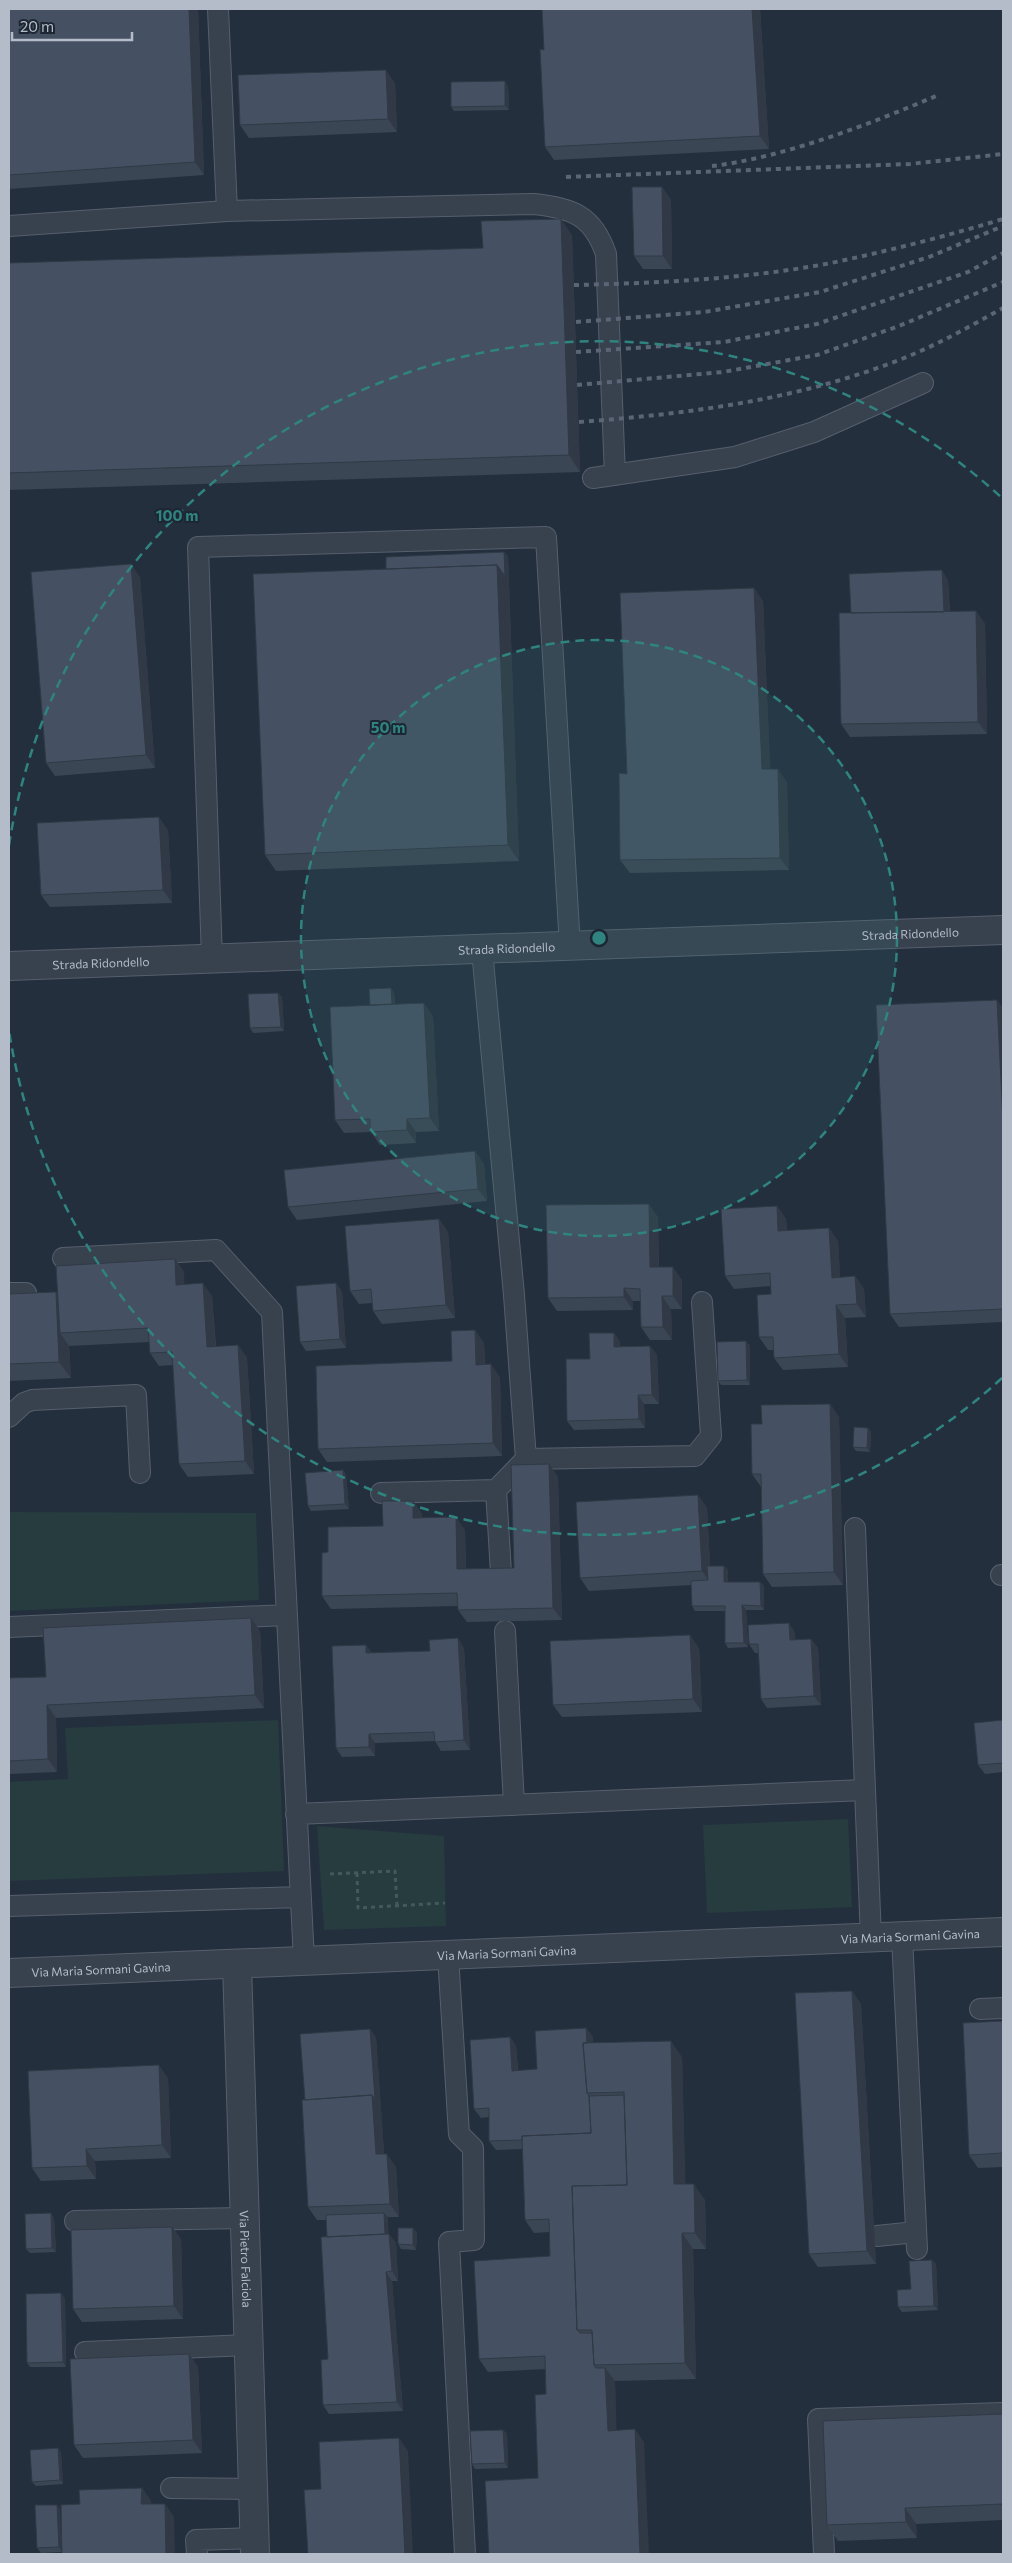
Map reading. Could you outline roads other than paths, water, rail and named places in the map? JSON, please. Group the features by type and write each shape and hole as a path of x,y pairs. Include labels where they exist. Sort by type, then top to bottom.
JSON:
{"street":[{"name":"Strada Ridondello","path":"9,966 1003,930"},
{"name":"Via Maria Sormani Gavina","path":"9,1973 1003,1932"},
{"name":"Via Pietro Falciola","path":"237,1964 255,2546"}],"lane":[{"path":"218,9 227,211"},
{"path":"9,226 227,211 534,204 574,212 591,224 600,238 606,254 614,475"},
{"path":"593,478 735,457 814,432 923,383"},
{"path":"212,959 198,547 546,537 570,947"},
{"path":"482,950 514,1294 526,1459"},
{"path":"63,1258 216,1250 272,1312 304,1961"},
{"path":"381,1493 496,1490 526,1459 695,1456 711,1436 702,1302"},
{"path":"9,1417 24,1403 32,1400 136,1395 140,1473"},
{"path":"496,1490 502,1573"},
{"path":"856,1528 871,1938"},
{"path":"9,1627 287,1615"},
{"path":"506,1631 514,1805"},
{"path":"296,1814 865,1790"},
{"path":"9,1906 300,1897"},
{"path":"877,2236 916,2241 902,1936"},
{"path":"448,1955 459,2134 473,2148 474,2240 449,2242 465,2554"},
{"path":"980,2009 1003,2008"},
{"path":"75,2221 244,2218"},
{"path":"85,2352 248,2345"},
{"path":"824,2554 818,2419 1003,2413"},
{"path":"171,2488 254,2489"},
{"path":"197,2554 196,2540 255,2546"}],"railway":[{"path":"712,166 739,162 796,148 883,118 936,96"},
{"path":"566,177 910,164 1003,154"},
{"path":"574,285 703,279 767,273 831,263 896,248 1003,219"},
{"path":"576,322 704,312 820,292 929,257 1003,226"},
{"path":"576,352 724,342 817,324 968,272 1003,253"},
{"path":"577,385 723,372 817,355 899,326 1003,282"},
{"path":"579,422 698,410 737,404 815,387 906,357 948,338 1003,308"}]}
